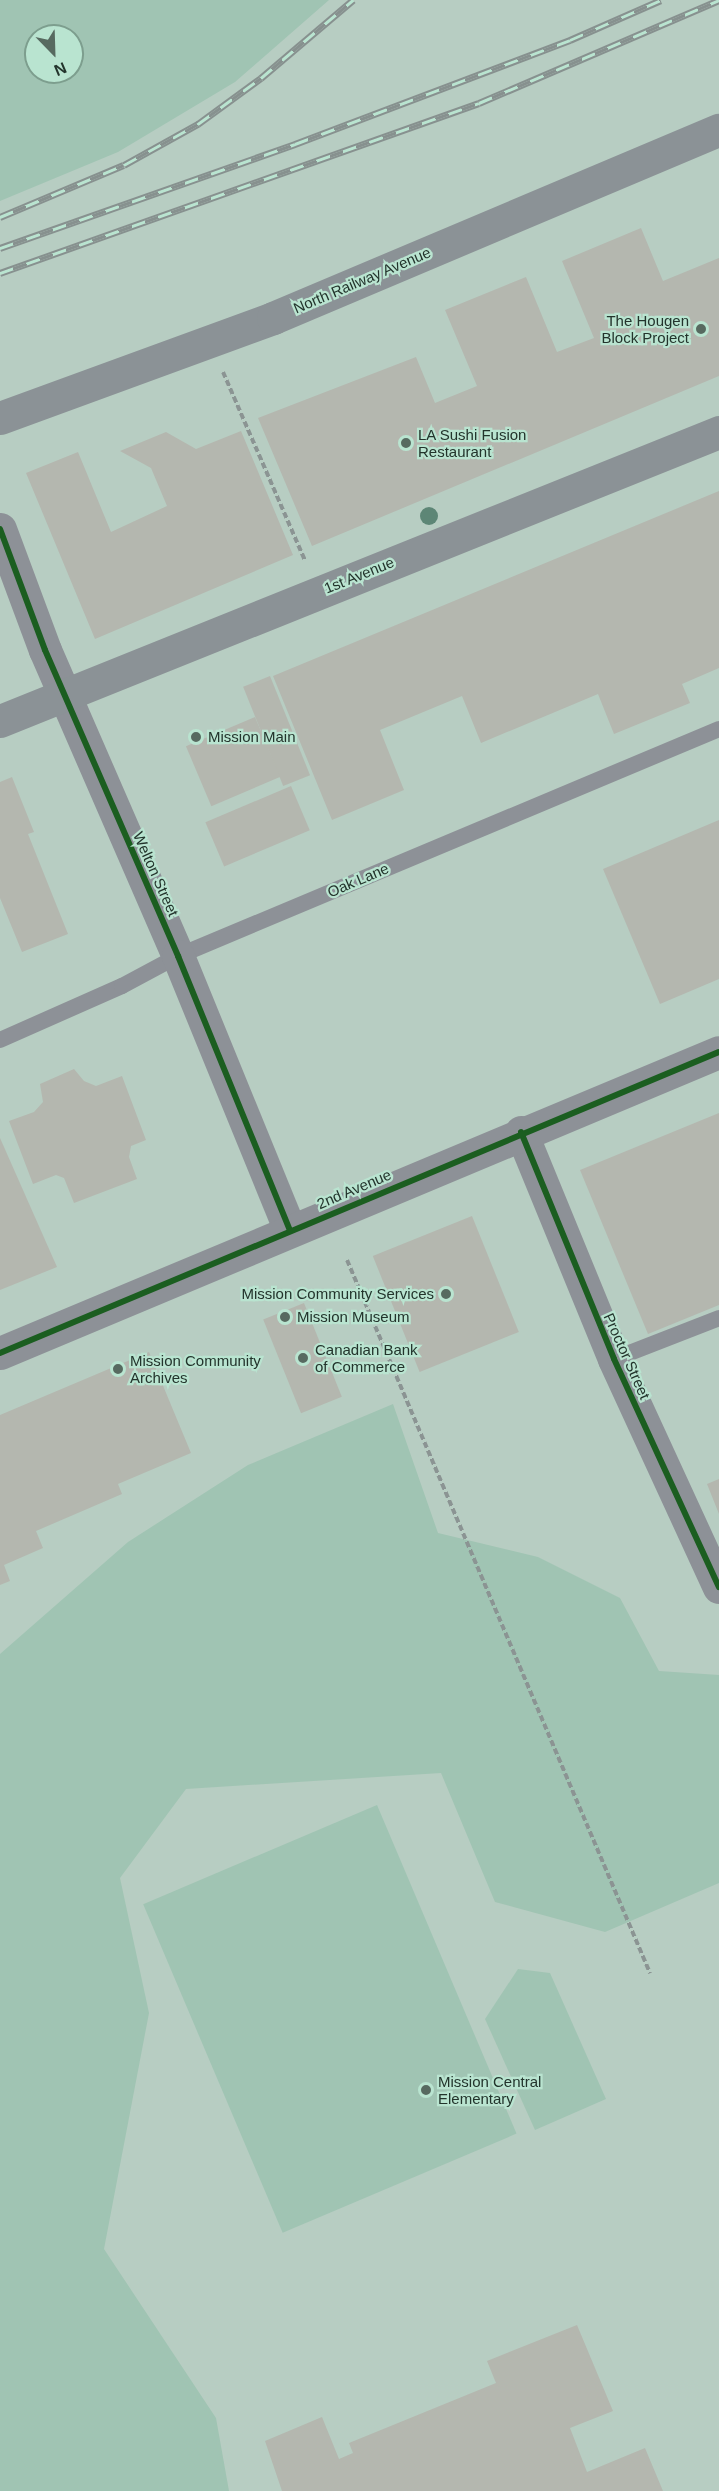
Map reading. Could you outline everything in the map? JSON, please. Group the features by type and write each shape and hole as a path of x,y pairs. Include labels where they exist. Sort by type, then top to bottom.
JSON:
{"main road":[{"name":"North Railway Avenue","path":"0,418 208,339 273,318 719,130"},
{"name":"1st Avenue","path":"0,722 318,591 719,432"}],"street":[{"name":"Welton Street","path":"0,529 65,695 178,956 290,1230"},
{"name":"2nd Avenue","path":"0,1353 520,1132 719,1052"},
{"name":"Proctor Street","path":"520,1132 614,1359 719,1587"}],"lane":[{"name":"Oak Lane","path":"0,1040 122,986 178,956 719,729"},
{"path":"614,1359 719,1318"}],"path":[{"path":"208,339 318,591"},
{"path":"347,1260 650,1973"}],"green space":[{"path":"0,0 329,0 235,82 118,152 0,201"},
{"path":"393,1404 438,1533 538,1557 620,1598 659,1671 719,1675 719,1883 605,1932 495,1902 441,1773 186,1789 120,1878 149,2013 104,2249 216,2418 229,2491 0,2491 0,1654 128,1542 248,1465"},
{"path":"377,1805 516,2134 283,2233 143,1904"},
{"path":"518,1969 550,1973 606,2099 535,2130 485,2019"}],"building":[{"path":"641,228 663,281 719,258 719,376 312,546 258,418 416,357 435,403 477,386 445,310 526,277 557,352 594,338 562,261"},
{"path":"241,431 293,555 95,639 26,473 78,452 111,532 167,506 151,468 120,451 166,432 196,449"},
{"path":"719,491 719,668 682,684 690,703 614,734 598,694 481,743 462,696 380,730 404,790 332,820 273,676"},
{"path":"270,676 310,775 283,786 243,687"},
{"path":"255,717 280,777 211,806 186,746"},
{"path":"12,777 34,832 28,834 68,934 22,952 0,898 0,782"},
{"path":"291,786 310,830 224,867 205,822"},
{"path":"719,820 719,979 660,1004 603,869"},
{"path":"74,1069 84,1081 96,1086 122,1076 146,1140 131,1146 129,1157 137,1179 74,1203 64,1178 56,1175 33,1184 9,1121 34,1112 43,1102 40,1084"},
{"path":"719,1113 719,1305 648,1334 580,1170"},
{"path":"0,1138 57,1267 0,1290"},
{"name":"Mission Community Services","path":"472,1216 519,1332 420,1372 373,1256"},
{"name":"Canadian Bank of Commerce","path":"304,1303 342,1397 301,1413 263,1319"},
{"path":"149,1352 191,1453 118,1484 122,1494 36,1531 43,1548 4,1565 10,1581 0,1585 0,1415"},
{"path":"719,1479 719,1514 707,1484"},
{"path":"577,2325 613,2411 570,2428 587,2472 645,2448 663,2491 282,2491 265,2441 322,2417 339,2459 353,2453 349,2443 496,2383 487,2361"}],"railway":[{"path":"0,217 124,165 198,124 261,78 353,0"},
{"path":"0,248 295,144 570,40 661,0"},
{"path":"0,273 479,103 719,0"}],"cycle path":[{"path":"0,529 45,650 178,956 290,1230"},
{"path":"0,1353 719,1052"},
{"path":"521,1132 614,1359 719,1587"}],"place":[{"name":"The Hougen Block Project","path":"701,329"},
{"name":"LA Sushi Fusion Restaurant","path":"406,443"},
{"name":"Mission Main","path":"196,737"},
{"name":"Mission Community Services","path":"446,1294"},
{"name":"Mission Museum","path":"285,1317"},
{"name":"Canadian Bank of Commerce","path":"303,1358"},
{"name":"Mission Community Archives","path":"118,1369"},
{"name":"Mission Central Elementary","path":"426,2090"}]}
